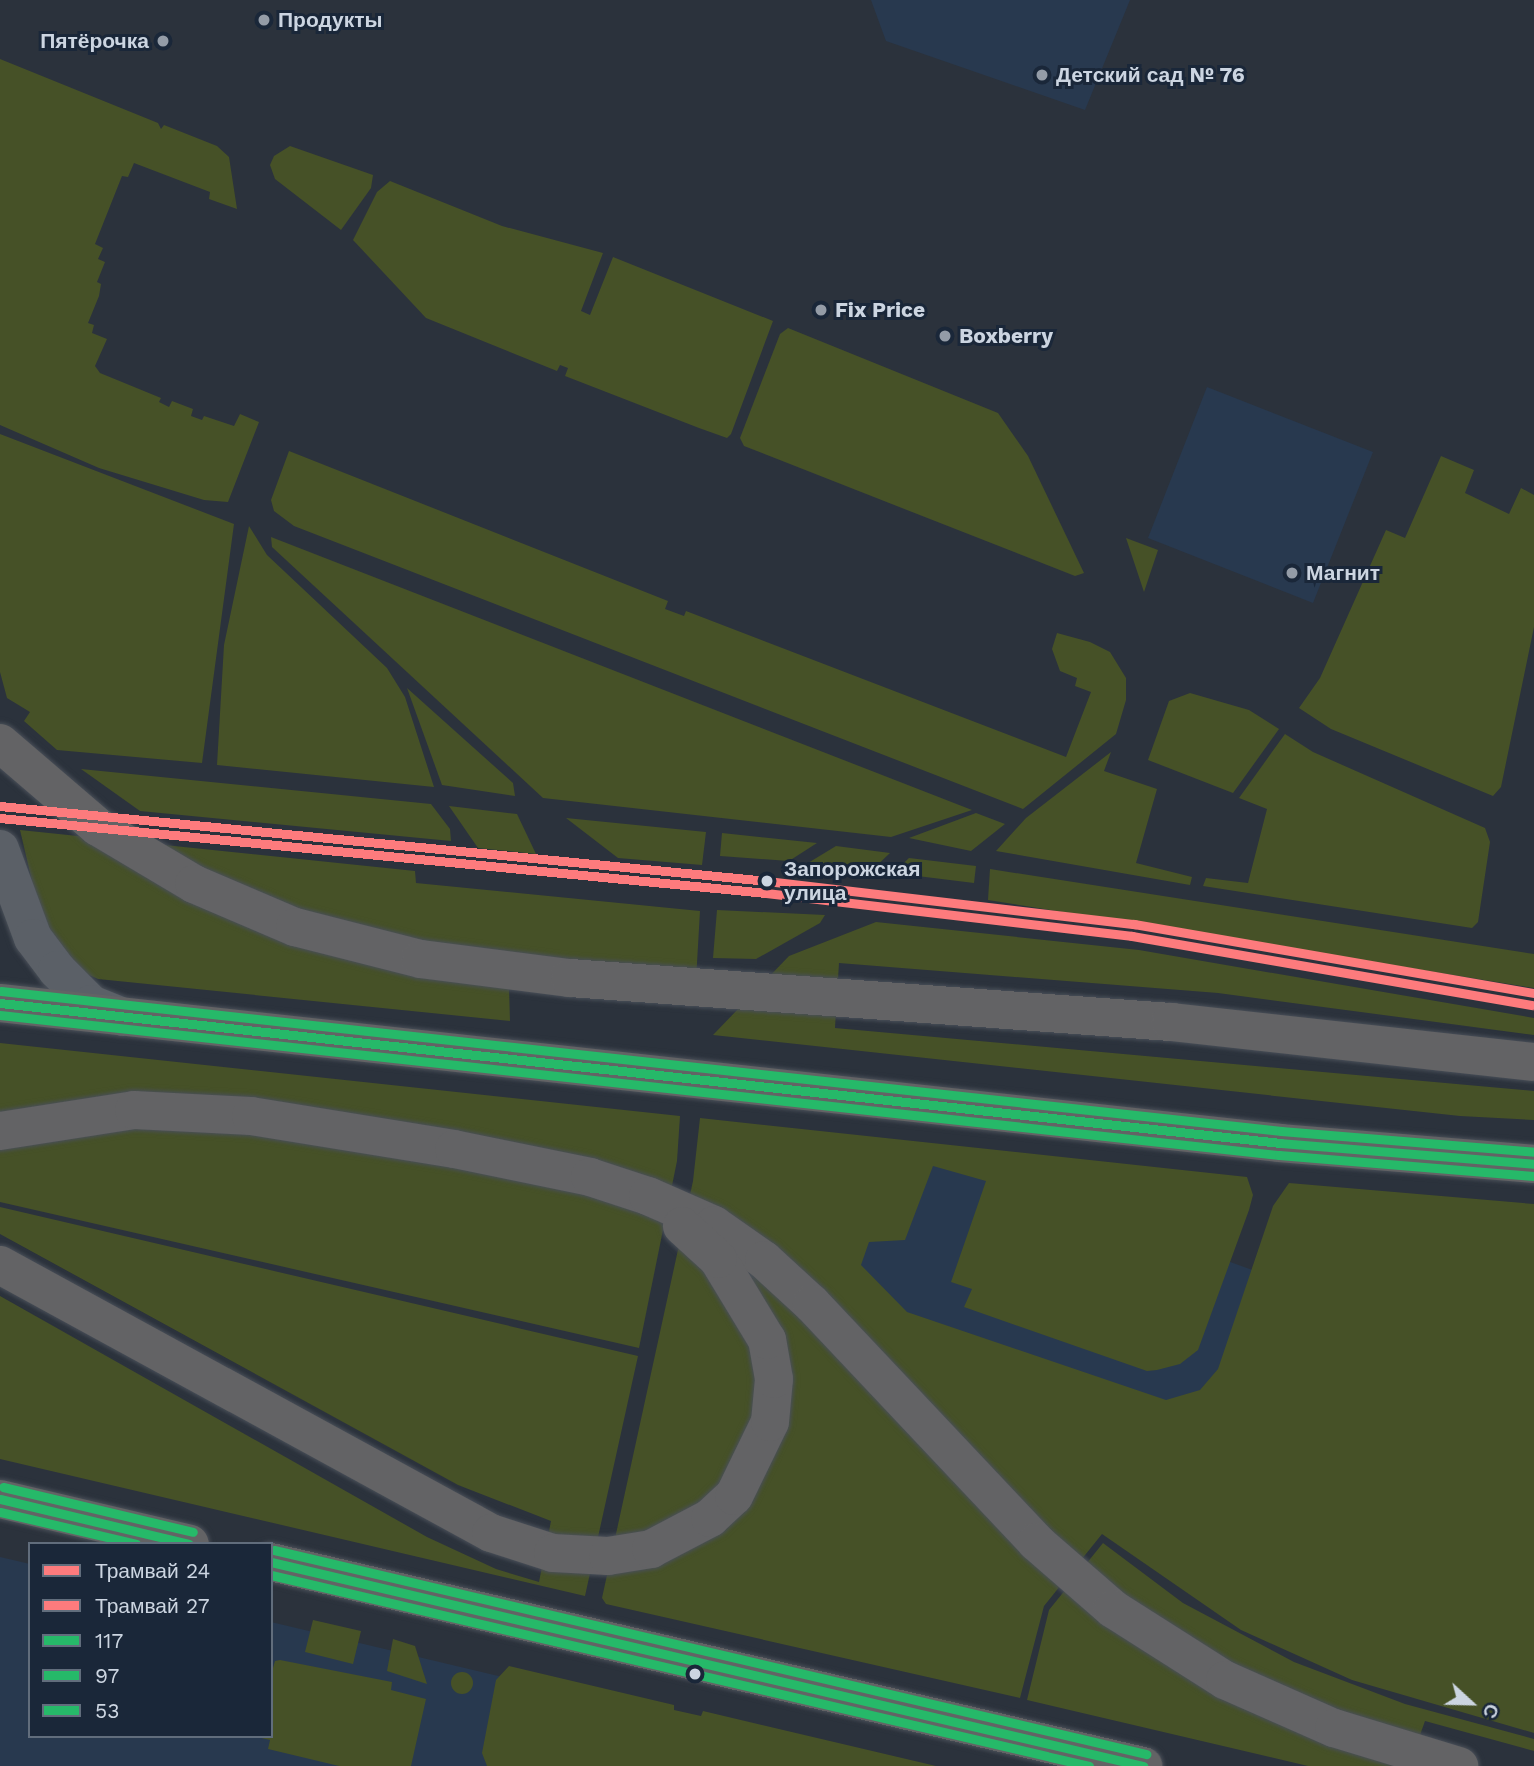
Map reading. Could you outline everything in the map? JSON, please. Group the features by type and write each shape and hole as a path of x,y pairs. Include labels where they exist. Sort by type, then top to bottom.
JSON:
{"main road":[{"path":"0,743 99,827 194,884 295,927 421,959 570,978 1171,1022 1534,1062"},
{"path":"0,1003 137,1022 1280,1143 1534,1164"},
{"path":"0,1131 134,1110 251,1116 454,1149 590,1177 648,1196 714,1225 764,1260 812,1304 1036,1542 1113,1609 1225,1679 1334,1728 1459,1766"},
{"path":"0,1265 491,1533 553,1553 608,1556 651,1549 710,1518 734,1496 770,1422 774,1379 767,1339 751,1307 718,1259 648,1196"},
{"path":"0,1499 182,1542"},
{"path":"273,1562 1143,1766"}],"street":[{"path":"1,866 33,938 57,971 90,1004 137,1022"}],"shaded area":[{"name":"Детский сад № 76","path":"871,0 1130,0 1085,110 886,41"},
{"path":"1207,387 1373,452 1313,603 1148,538"},
{"path":"921,1160 1020,1186 1269,1276 1210,1439 896,1328 838,1266"},
{"path":"0,1557 28,1564 28,1738 273,1738 273,1622 877,1766 0,1766"}],"green space":[{"path":"0,59 158,123 161,129 164,125 217,146 229,157 237,209 209,199 210,192 134,163 128,177 122,176 95,244 103,248 98,259 105,262 97,282 101,284 99,296 88,323 94,325 92,333 107,339 95,366 100,373 161,398 159,402 169,407 172,401 193,409 191,416 202,420 204,416 234,426 240,414 259,422 228,502 204,500 99,468 0,425"},
{"path":"290,146 373,175 371,188 341,230 275,179 270,165 274,156"},
{"path":"390,181 502,226 603,253 581,311 590,315 613,257 773,321 731,434 727,438 699,428 565,376 568,368 560,365 557,371 426,318 353,240 377,192"},
{"path":"788,328 998,413 1028,456 1084,573 1075,576 744,446 740,438 780,334"},
{"path":"0,434 234,524 202,763 57,750 24,721 30,712 7,698 0,672"},
{"path":"289,451 668,601 665,609 684,616 686,611 1066,757 1091,692 1075,686 1077,678 1060,671 1052,649 1057,633 1090,642 1110,652 1126,678 1126,700 1116,734 1023,809 294,526 274,511 271,500"},
{"path":"1441,456 1474,470 1465,493 1509,514 1521,488 1534,495 1534,627 1501,787 1493,796 1331,729 1299,708 1320,678 1386,530 1405,538"},
{"path":"249,526 267,555 387,668 405,697 434,787 217,765 224,645"},
{"path":"271,537 972,810 891,837 543,798 272,547"},
{"path":"1126,538 1158,550 1144,592"},
{"path":"407,688 513,783 515,796 442,785"},
{"path":"1190,693 1249,710 1279,729 1233,793 1148,760 1169,701"},
{"path":"1285,734 1313,752 1485,828 1490,842 1478,922 1472,928 1203,886 1206,878 1248,883 1267,809 1239,798"},
{"path":"1111,752 1104,771 1157,789 1136,863 1192,877 1190,885 996,851 1026,818"},
{"path":"81,769 431,804 450,829 451,841 140,811"},
{"path":"449,806 517,814 536,854 478,848"},
{"path":"976,813 1005,824 971,851 909,838"},
{"path":"566,818 706,832 702,865 618,858"},
{"path":"20,830 415,871 416,883 700,911 695,998 509,986 510,1021 98,979 73,968 41,920"},
{"path":"722,833 817,843 789,861 720,856"},
{"path":"836,846 890,853 871,871 808,863"},
{"path":"909,858 976,866 974,883 893,873"},
{"path":"990,869 1534,954 1534,988 988,900"},
{"path":"717,910 825,915 820,923 756,959 713,958"},
{"path":"876,922 1139,950 1534,1018 1534,1035 1218,993 839,963 835,1028 1534,1091 1534,1120 1460,1116 713,1035 789,956"},
{"path":"0,1043 680,1116 677,1161 639,1348 0,1202"},
{"path":"700,1118 1247,1177 1253,1195 1249,1210 1198,1350 1180,1364 1157,1370 1147,1371 964,1307 972,1289 951,1282 986,1181 933,1166 905,1240 869,1242 861,1265 907,1312 1166,1400 1200,1390 1218,1369 1273,1206 1289,1183 1534,1204 1534,1733 1352,1680 1241,1630 1102,1534 1044,1606 1020,1698 606,1604 602,1598 693,1181"},
{"path":"0,1207 638,1356 585,1596 0,1459 0,1296 427,1537 496,1569 539,1582 551,1521 458,1485 0,1234"},
{"path":"1103,1543 1183,1603 1294,1662 1405,1704 1534,1739 1534,1751 1425,1721 1409,1766 1308,1766 1027,1700 1049,1610"},
{"path":"313,1620 361,1631 353,1664 305,1652"},
{"path":"393,1639 415,1646 427,1684 387,1671"},
{"path":"275,1661 392,1682 391,1690 426,1699 411,1766 339,1766 268,1749 270,1740 261,1738 273,1738"},
{"path":"509,1666 674,1705 674,1710 701,1716 703,1711 936,1766 487,1766 482,1753 496,1680"},
{"path":"462,1672 470,1675 473,1683 470,1691 462,1694 454,1691 451,1683 454,1675"}],"tram line":[{"name":"24","path":"0,806 767,881 1134,924 1534,993"},
{"name":"27","path":"0,818 766,893 1132,936 1532,1005"}],"transit line":[{"name":"53","path":"1,991 1281,1131 1534,1152"},
{"name":"117","path":"0,1003 1280,1143 1534,1164"},
{"name":"97","path":"0,1015 1279,1155 1533,1176"},
{"name":"53","path":"3,1487 193,1532"},
{"name":"117","path":"0,1499 181,1542"},
{"name":"97","path":"0,1512 128,1542"},
{"name":"53","path":"274,1550 1146,1754"},
{"name":"117","path":"273,1562 1143,1766"},
{"name":"97","path":"273,1575 1089,1766"}],"place":[{"name":"Продукты","path":"264,20"},
{"name":"Пятёрочка","path":"163,41"},
{"name":"Детский сад № 76","path":"1042,75"},
{"name":"Fix Price","path":"821,310"},
{"name":"Boxberry","path":"945,336"},
{"name":"Магнит","path":"1292,573"},
{"name":"Запорожская улица","path":"767,881"}]}
